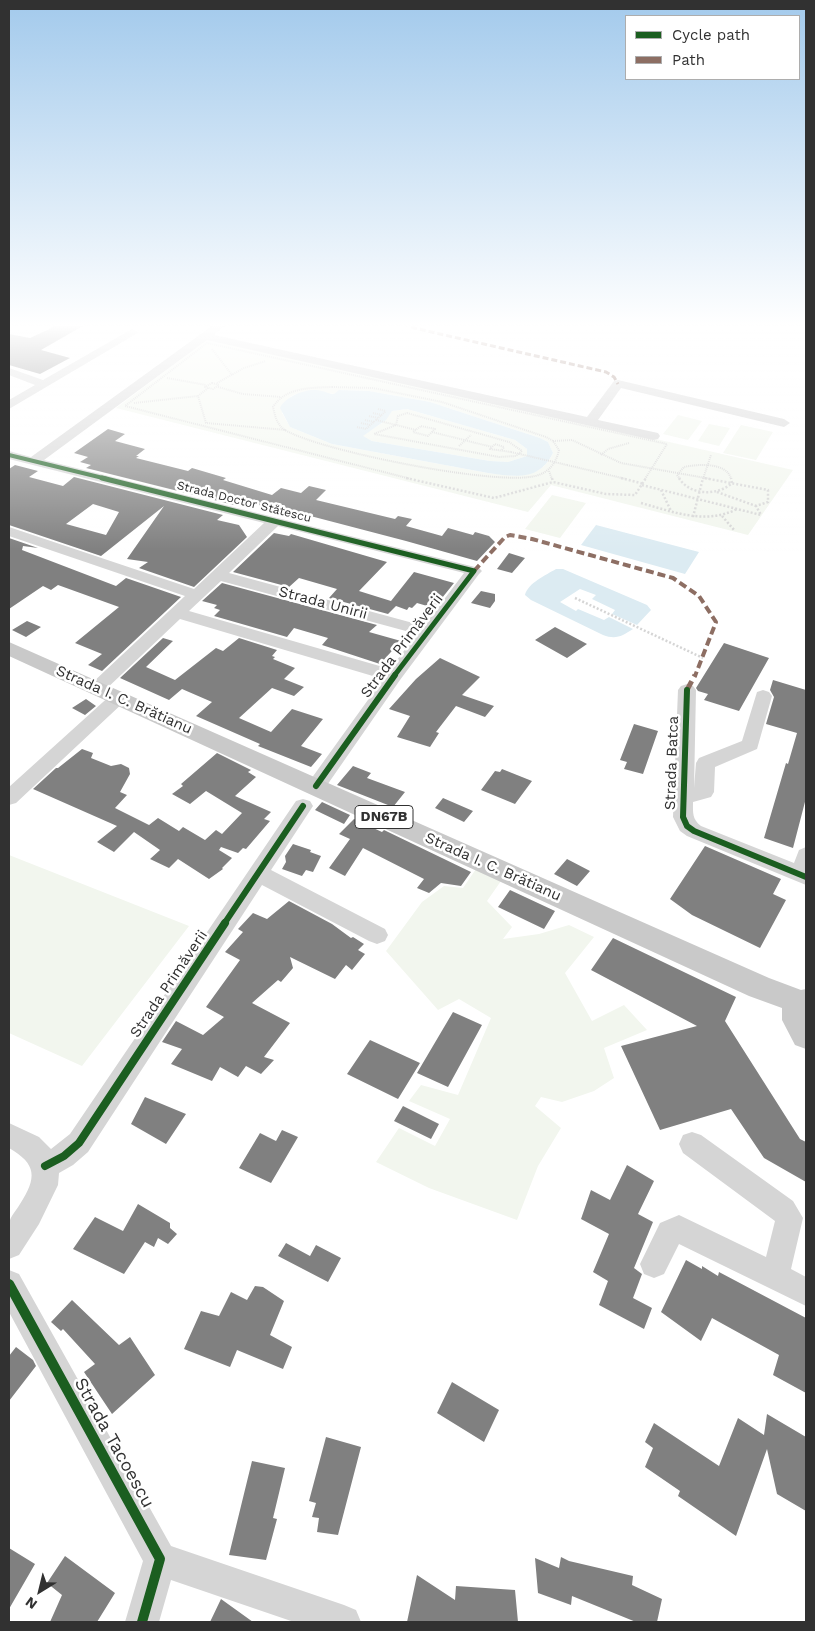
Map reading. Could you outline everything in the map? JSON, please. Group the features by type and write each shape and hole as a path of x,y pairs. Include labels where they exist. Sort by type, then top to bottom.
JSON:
{"main road":[{"name":"Strada I. C. Brătianu","path":"9,648 108,692 310,796 759,987 803,1019"}],"street":[{"path":"34,461 127,399"},
{"path":"482,399 590,422 648,438"},
{"path":"590,422 607,399"},
{"path":"682,399 784,423"},
{"name":"Strada Doctor Stătescu","path":"9,455 474,571"},
{"path":"9,798 108,692 178,613 275,521"},
{"path":"9,531 197,594"},
{"name":"Strada Primăverii","path":"45,1166 64,1156 79,1143 310,796 394,676 474,571"},
{"name":"Strada Unirii","path":"218,575 427,632"},
{"path":"178,613 394,676"},
{"name":"Strada Batca","path":"687,690 683,817 687,826 694,831 804,876"},
{"path":"684,798 704,792 706,764 750,745 763,696"},
{"path":"804,876 806,855"},
{"path":"258,873 377,935"},
{"path":"9,1135 24,1141 38,1152 45,1166 46,1181 41,1196 9,1245"},
{"path":"692,1144 783,1210 789,1218 775,1276"},
{"path":"654,1264 670,1233 679,1229 806,1292"},
{"name":"Strada Tacoescu","path":"9,1284 160,1559"},
{"path":"142,1622 160,1559 344,1622"}],"path":[{"path":"125,401 139,403 172,399"},
{"path":"199,399 206,423 286,430 332,447 490,477 530,478 549,471 558,455 557,445 553,441 525,428 428,399"},
{"path":"280,399 273,407 277,423 286,430"},
{"path":"125,401 124,406 448,489 494,498 553,482 606,494 635,495 667,444 648,438 470,399"},
{"path":"357,427 366,429 386,411 378,410"},
{"path":"374,413 382,415"},
{"path":"400,414 415,414 509,442 522,450 516,456 499,457 374,434 396,424 400,414"},
{"path":"369,416 376,420"},
{"path":"365,420 376,420 416,430"},
{"path":"361,423 370,426"},
{"path":"420,426 435,429 432,432 428,436 413,432 420,426"},
{"path":"432,432 492,447 495,444 504,447 502,450 761,515 756,506"},
{"path":"458,446 471,435"},
{"path":"637,441 648,438"},
{"path":"553,441 574,440 600,455 621,463 653,467 768,490 768,502 756,506 716,491"},
{"path":"600,455 608,449 632,442"},
{"path":"693,517 707,465 712,454"},
{"path":"707,465 728,473 731,476 732,483 728,488 716,491 701,491 680,482 677,475 678,472 689,466 707,465"},
{"path":"549,471 553,482"},
{"path":"530,478 540,484"},
{"path":"661,490 672,511"},
{"path":"641,503 693,517 709,518 722,516 737,509"},
{"path":"722,516 736,531"},
{"path":"575,598 703,658"}],"shaded area":[{"path":"128,399 289,399 282,413 290,427 332,444 507,475 525,475 534,472 548,462 553,453 548,442 540,438 430,402 414,399 479,399 793,470 748,535 551,485 528,512 116,408"},
{"path":"414,399 430,402 540,438 548,442 553,453 541,469 534,473 508,476 332,444 290,427 280,408 287,400","holes":["407,409 515,440 527,449 527,456 508,462 490,461 372,441 363,436 386,420 392,411"]},
{"path":"407,409 515,440 527,449 527,456 508,462 490,461 372,441 362,436 382,423 392,411"},
{"path":"678,415 702,421 688,440 663,434"},
{"path":"709,424 730,428 719,446 698,441"},
{"path":"741,425 773,432 756,460 723,453"},
{"path":"552,495 586,503 560,538 525,529"},
{"path":"596,525 699,552 685,574 581,545"},
{"path":"556,569 563,569 647,605 651,610 637,625 612,614 615,610 592,599 596,595 580,589 560,602 576,611 578,609 604,620 609,617 633,629 619,636 603,635 531,600 525,595 533,583"},
{"path":"9,855 189,926 82,1066 9,1033"},
{"path":"476,869 501,881 487,901 512,927 503,939 539,934 569,925 594,937 565,973 592,1021 624,1005 647,1030 604,1048 614,1078 594,1091 562,1102 541,1097 535,1106 561,1128 538,1166 517,1220 429,1188 376,1162 399,1128 435,1146 450,1119 409,1101 421,1085 458,1095 491,1018 459,999 438,1010 386,951 422,902 444,886 463,888"}],"building":[{"path":"108,429 125,434 115,441 145,449 136,458 188,471 192,468 272,495 281,488 301,493 309,486 326,490 316,500 395,519 398,516 412,519 406,526 442,536 448,528 473,535 475,532 489,536 495,542 477,561 276,507 274,509 240,500 234,505 86,468 91,465 80,462 88,457 74,453"},
{"path":"15,465 38,471 29,477 63,486 74,477 223,515 217,520 239,525 247,537 194,587 139,568 148,562 127,559 164,506 101,556 9,525 9,469","holes":["93,504 119,512 106,535 66,524"]},
{"path":"274,533 289,536 291,534 387,562 359,591 391,601 414,572 454,583 434,608 417,603 407,610 396,606 388,614 329,598 337,589 299,578 289,587 233,572"},
{"path":"9,538 38,548 23,546 22,550 116,586 126,578 181,597 102,671 88,665 102,654 75,643 119,607 58,585 51,590 43,586 9,609"},
{"path":"509,553 525,558 512,573 497,569"},
{"path":"222,583 377,625 369,632 401,641 380,664 322,645 328,638 294,628 287,637 214,616 220,610 214,608 217,605 202,601"},
{"path":"481,591 495,594 495,601 490,608 471,603"},
{"path":"27,621 41,627 26,637 12,630"},
{"path":"555,627 587,644 567,658 535,640"},
{"path":"163,638 173,641 146,667 175,680 216,648 223,651 239,638 277,650 272,656 275,657 273,659 295,668 284,679 304,687 294,696 272,688 239,718 271,732 292,709 323,719 301,746 322,754 311,767 258,746 260,744 196,716 212,702 182,689 169,700 120,678"},
{"path":"724,643 769,658 739,711 704,700 708,694 698,691 696,688"},
{"path":"440,658 480,677 462,695 494,706 485,717 456,706 436,732 439,733 430,747 397,737 410,716 389,709 416,679"},
{"path":"773,680 806,690 806,798 793,848 764,838 797,733 766,724 774,697 770,690"},
{"path":"86,699 96,706 85,715 72,708"},
{"path":"634,724 658,731 643,774 624,769 627,762 620,760"},
{"path":"82,749 93,753 91,758 111,766 121,764 129,768 130,774 120,792 127,795 115,808 149,825 158,818 179,831 183,827 205,840 216,830 222,834 242,813 206,791 190,804 172,794 217,753 251,770 248,772 256,777 235,796 271,812 264,819 270,821 246,849 243,848 238,853 221,847 219,850 232,858 223,869 209,879 178,859 169,868 150,859 160,850 134,832 114,852 97,842 117,826 33,789 56,768"},
{"path":"353,766 371,773 367,778 405,792 393,807 337,785"},
{"path":"502,769 532,781 515,804 481,790 495,771 500,772"},
{"path":"443,798 473,811 464,822 435,808"},
{"path":"322,802 350,815 344,824 315,810"},
{"path":"354,819 382,832 384,830 471,872 461,886 441,883 429,893 417,888 424,879 363,848 345,876 329,868 350,839 339,834"},
{"path":"293,844 311,850 310,852 321,856 313,872 306,870 302,876 282,869 286,862 285,856"},
{"path":"705,846 781,879 773,894 786,900 760,948 692,915 670,899"},
{"path":"567,859 590,871 577,886 554,874"},
{"path":"510,890 555,911 544,929 498,907"},
{"path":"289,901 364,944 358,950 365,954 352,970 346,965 335,979 290,957 293,968 281,982 278,980 252,1003 290,1023 264,1057 274,1060 261,1074 246,1066 238,1077 220,1067 212,1081 171,1064 182,1049 162,1042 176,1021 203,1035 224,1017 206,1007 240,960 225,952 243,932 238,929 253,913 267,919"},
{"path":"613,938 736,997 725,1021 800,1139 806,1142 806,1182 764,1158 731,1109 660,1130 621,1046 697,1026 591,970"},
{"path":"453,1012 482,1025 448,1087 417,1073"},
{"path":"370,1040 420,1063 398,1099 347,1074"},
{"path":"145,1097 186,1114 166,1144 131,1124"},
{"path":"403,1106 439,1124 431,1139 394,1121"},
{"path":"282,1130 298,1137 271,1183 239,1168 260,1133 276,1141"},
{"path":"627,1165 654,1181 638,1214 653,1222 634,1268 642,1274 633,1298 652,1308 644,1329 599,1305 608,1281 593,1272 609,1234 581,1219 591,1190 610,1200"},
{"path":"138,1204 170,1223 170,1228 177,1234 168,1244 158,1238 154,1247 145,1242 124,1274 73,1249 95,1217 123,1231"},
{"path":"286,1243 310,1256 316,1245 341,1258 328,1282 278,1256"},
{"path":"686,1260 702,1269 702,1266 718,1276 719,1272 806,1318 806,1393 773,1375 779,1355 712,1318 701,1341 661,1312"},
{"path":"255,1286 263,1287 284,1301 270,1335 292,1347 283,1369 237,1350 230,1367 184,1349 201,1311 219,1316 231,1292 247,1300"},
{"path":"72,1300 119,1345 130,1337 155,1375 112,1414 84,1372 95,1364 63,1329 61,1331 51,1322"},
{"path":"16,1347 33,1360 36,1366 9,1401 9,1356"},
{"path":"452,1382 499,1410 484,1442 437,1413"},
{"path":"767,1414 806,1437 806,1511 777,1494 767,1449 736,1536 678,1496 680,1491 645,1467 653,1448 645,1442 654,1423 719,1466 738,1418 764,1435"},
{"path":"326,1437 361,1447 338,1535 317,1532 319,1518 312,1517 316,1503 309,1501"},
{"path":"252,1461 285,1468 273,1518 277,1519 266,1560 229,1555"},
{"path":"9,1548 35,1564 9,1609"},
{"path":"65,1556 115,1593 97,1622 50,1622 62,1595 47,1583"},
{"path":"561,1557 569,1561 633,1576 632,1585 662,1599 657,1622 636,1622 572,1596 571,1605 538,1593 535,1558 559,1568"},
{"path":"417,1575 455,1600 456,1586 515,1590 518,1622 407,1622"},
{"path":"221,1599 253,1622 210,1622"}],"marked path":[{"path":"474,571 505,537 510,535 532,539 673,578 699,596 716,622 698,670 687,690"}],"cycle path":[{"path":"9,455 474,571 394,676 316,786"},
{"path":"687,690 683,817 687,826 694,831 806,877"},
{"path":"45,1166 64,1156 79,1143 303,806"},
{"path":"9,1284 160,1559 142,1622"}]}
